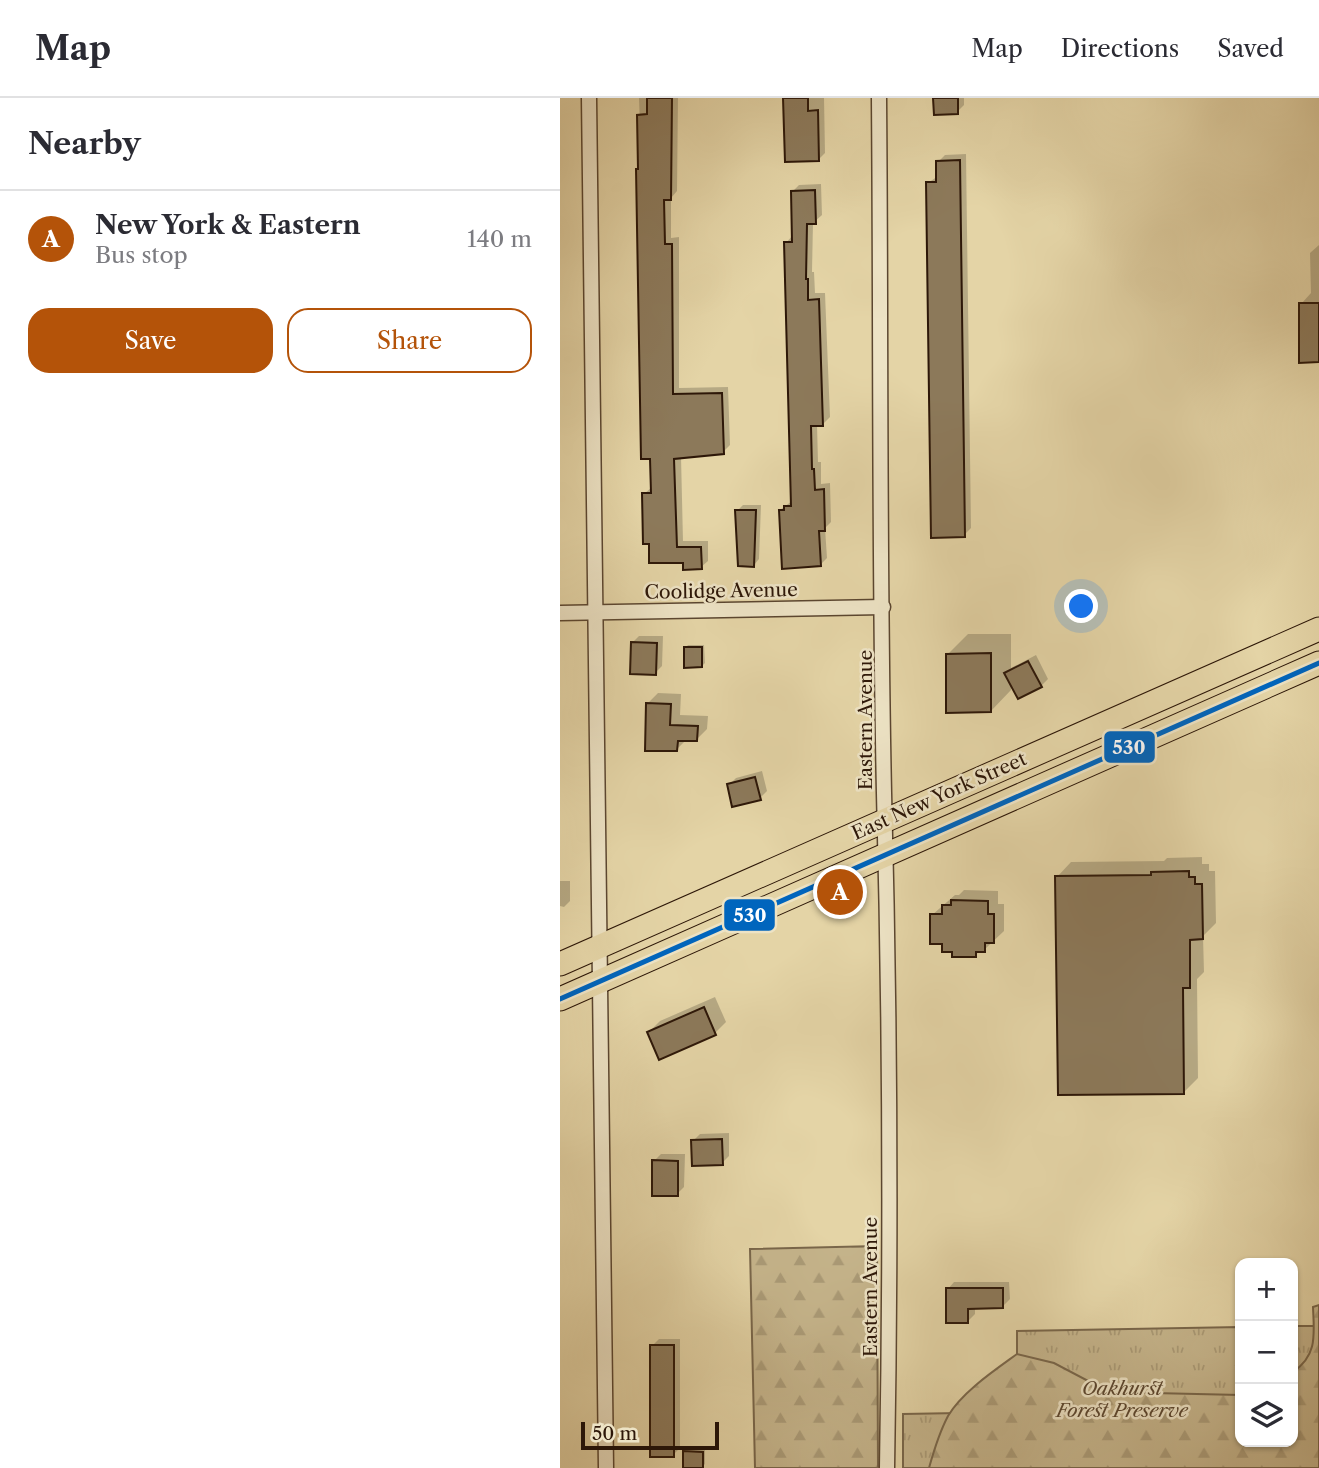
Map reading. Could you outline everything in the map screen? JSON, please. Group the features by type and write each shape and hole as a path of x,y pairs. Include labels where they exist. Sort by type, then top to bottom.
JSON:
{"main road":[{"name":"East New York Street","path":"560,964 1319,629"},
{"name":"East New York Street","path":"560,999 1319,663"}],"street":[{"path":"589,98 606,1468"},
{"name":"Eastern Avenue","path":"879,98 885,820 890,1006 890,1333 887,1468"},
{"name":"Coolidge Avenue","path":"560,614 883,607"}],"green space":[{"path":"877,1246 878,1468 755,1468 750,1249"},
{"name":"Oakhurst Forest Preserve","path":"1319,1305 1319,1468 929,1468 942,1429 954,1407 980,1382 1017,1354 1054,1363 1109,1392 1235,1395 1235,1447 1298,1447 1298,1368 1307,1358 1313,1343 1313,1307"},
{"name":"Oakhurst Forest Preserve","path":"1298,1326 1319,1326 1319,1468 903,1468 903,1414 1017,1412 1017,1331 1235,1327 1235,1447 1298,1447"}],"building":[{"path":"647,98 672,98 671,200 664,200 665,244 672,244 673,394 722,393 724,454 674,459 677,547 701,547 702,569 683,570 683,563 649,563 649,544 643,544 642,493 651,493 650,459 641,459 636,169 637,115 647,114"},
{"path":"783,98 808,98 808,111 818,110 819,161 785,162"},
{"path":"933,98 958,98 958,114 934,115"},
{"path":"960,160 965,537 931,538 926,182 936,182 936,161"},
{"path":"815,190 816,224 807,224 806,279 808,300 819,299 823,426 811,426 812,469 815,490 824,489 825,531 819,531 821,566 782,569 779,510 784,510 784,506 791,506 784,242 792,242 791,191"},
{"path":"1299,303 1319,303 1319,362 1299,363"},
{"path":"735,510 756,510 754,567 738,566"},
{"path":"631,642 657,643 656,675 630,674"},
{"path":"684,647 702,647 702,667 684,668"},
{"path":"991,653 991,712 946,713 946,654"},
{"path":"1028,661 1042,687 1018,699 1004,673"},
{"path":"646,703 671,704 670,725 698,726 697,741 678,741 677,751 645,751"},
{"path":"755,777 761,800 732,807 727,784"},
{"path":"1189,871 1189,877 1195,877 1195,884 1202,884 1203,939 1190,940 1190,988 1183,988 1184,1094 1058,1095 1055,876 1151,875 1151,872"},
{"path":"951,900 988,901 988,914 994,914 994,943 985,943 985,952 976,952 976,957 952,957 952,952 942,952 942,944 930,944 930,914 942,914 942,905 951,905"},
{"path":"704,1007 716,1035 659,1060 647,1032"},
{"path":"722,1139 723,1165 692,1166 691,1140"},
{"path":"652,1160 678,1161 678,1196 652,1196"},
{"path":"946,1288 1003,1288 1003,1308 968,1309 968,1323 946,1323"},
{"path":"650,1345 674,1345 674,1457 650,1457"},
{"path":"683,1451 703,1452 703,1468 683,1468"}],"transit line":[{"name":"530","path":"560,999 1319,663"}],"place":[{"name":"New York & Eastern","path":"840,892"}]}
